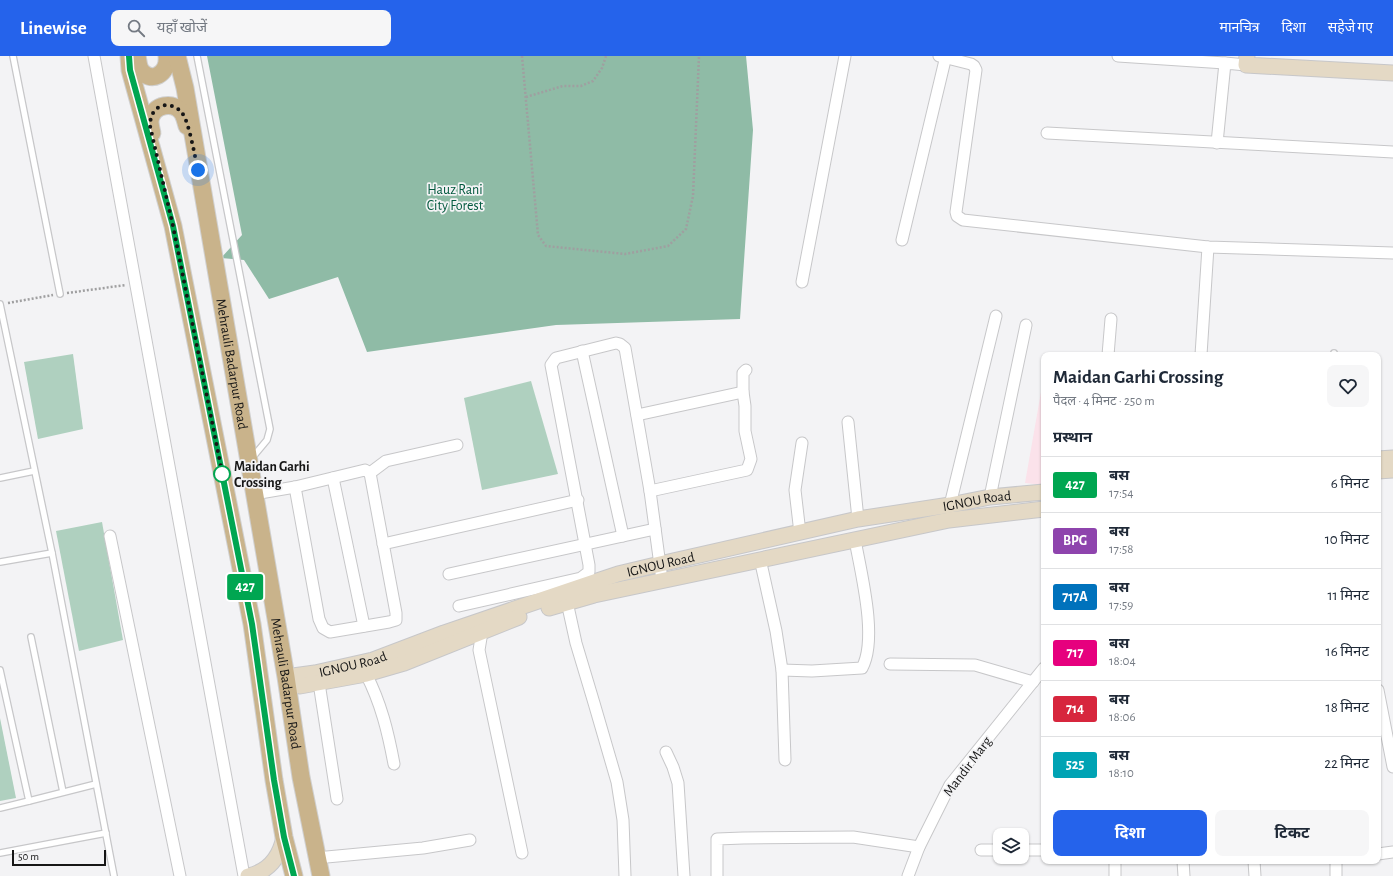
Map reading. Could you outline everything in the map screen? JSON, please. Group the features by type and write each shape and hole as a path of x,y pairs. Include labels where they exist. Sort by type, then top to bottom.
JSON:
{"main road":[{"name":"Mehrauli Badarpur Road","path":"129,56 130,70 173,226 252,624 274,780 284,837 294,876"},
{"path":"137,56 142,71 147,75 154,76 161,74 166,69 167,56"},
{"path":"177,56 185,88 201,183"},
{"path":"173,226 150,126 152,116 159,108 170,106 175,107 183,114 201,183"},
{"name":"Mehrauli Badarpur Road","path":"201,183 287,682 301,777 316,858 321,876"}],"street":[{"path":"94,56 244,876"},
{"path":"802,282 845,56"},
{"path":"902,240 944,56 971,64 976,70 956,212 957,216 963,220 1208,247 1393,253"},
{"path":"1118,56 1225,63 1247,61 1393,73"},
{"path":"1217,143 1225,63"},
{"path":"1048,133 1393,152"},
{"path":"1201,352 1208,247"},
{"path":"950,505 996,316"},
{"path":"1108,352 1111,319"},
{"path":"990,497 1026,325"},
{"path":"458,606 581,578 589,572 578,500 551,365 556,358 616,343 625,348 650,492 662,580"},
{"path":"582,352 623,536"},
{"path":"650,492 747,470 751,459 745,431 743,373 746,370"},
{"path":"637,415 743,392"},
{"path":"848,422 858,519"},
{"path":"800,533 795,490 802,443"},
{"path":"370,472 386,461 457,445"},
{"path":"1381,459 1393,458"},
{"path":"254,494 365,470 370,472"},
{"path":"1381,471 1393,470"},
{"path":"295,486 319,619 323,628 330,632 364,626 396,620 396,613 370,472"},
{"path":"333,478 364,626"},
{"name":"IGNOU Road","path":"287,682 315,673 373,660 444,633 618,574 858,519 950,505 990,497 1041,492"},
{"path":"383,544 578,500"},
{"name":"IGNOU Road","path":"287,682 319,683 366,674 404,663 521,617 567,602 662,580 949,520 1041,508"},
{"path":"449,574 655,529"},
{"path":"110,536 180,876"},
{"path":"782,670 812,671 862,668 865,663 868,650 868,615 855,540"},
{"path":"760,559 776,631 782,670 785,760"},
{"path":"567,602 576,643 617,782 623,820 625,876"},
{"path":"482,632 479,650 522,853"},
{"path":"890,664 975,665 1033,682"},
{"name":"Mandir Marg","path":"908,876 919,847 950,785 1041,672"},
{"path":"366,674 375,692 382,712 394,764"},
{"path":"319,683 337,799"},
{"path":"1381,705 1393,767"},
{"path":"666,752 678,783 684,876"},
{"path":"248,876 261,872 274,861 279,854 284,837"},
{"path":"717,876 717,839 853,837 919,847"},
{"path":"316,858 423,848 470,840"},
{"path":"980,850 993,850"},
{"path":"1029,850 1041,850"},
{"path":"1381,854 1393,852"},
{"path":"1115,864 1115,876"},
{"path":"1183,864 1184,876"},
{"path":"1254,864 1255,876"},
{"path":"1336,864 1336,876"}],"lane":[{"path":"13,56 60,294"},
{"path":"197,56 270,429 267,440 249,462"},
{"path":"0,304 52,553 114,876"},
{"path":"0,478 34,472"},
{"path":"0,562 52,553"},
{"path":"32,637 63,792"},
{"path":"0,670 28,801"},
{"path":"0,808 96,784"},
{"path":"0,853 106,833"}],"path":[{"path":"522,56 538,235 546,246 625,254 668,246 686,229 693,196 699,56"},
{"path":"526,97 563,86 581,86 593,81 602,68 606,56"},
{"path":"19,301 135,284"}],"shaded area":[{"path":"1041,392 1041,485 1025,483"}],"green space":[{"name":"Hauz Rani City Forest","path":"207,56 746,56 753,130 740,319 556,325 367,352 338,277 269,299 244,260 221,258 242,235"},
{"path":"73,354 83,429 38,439 24,362"},
{"path":"531,381 558,474 482,490 464,398"},
{"path":"102,522 123,640 79,651 56,531"},
{"path":"0,718 16,798 0,801"}],"bus line":[{"name":"427","path":"129,56 130,70 173,226 252,624 274,780 284,837 294,876"}],"place":[{"name":"Maidan Garhi Crossing","path":"222,474"}],"route":[{"path":"198,170 183,114 175,107 164,106 159,108 152,116 150,126 173,226 223,477 222,474"}]}
